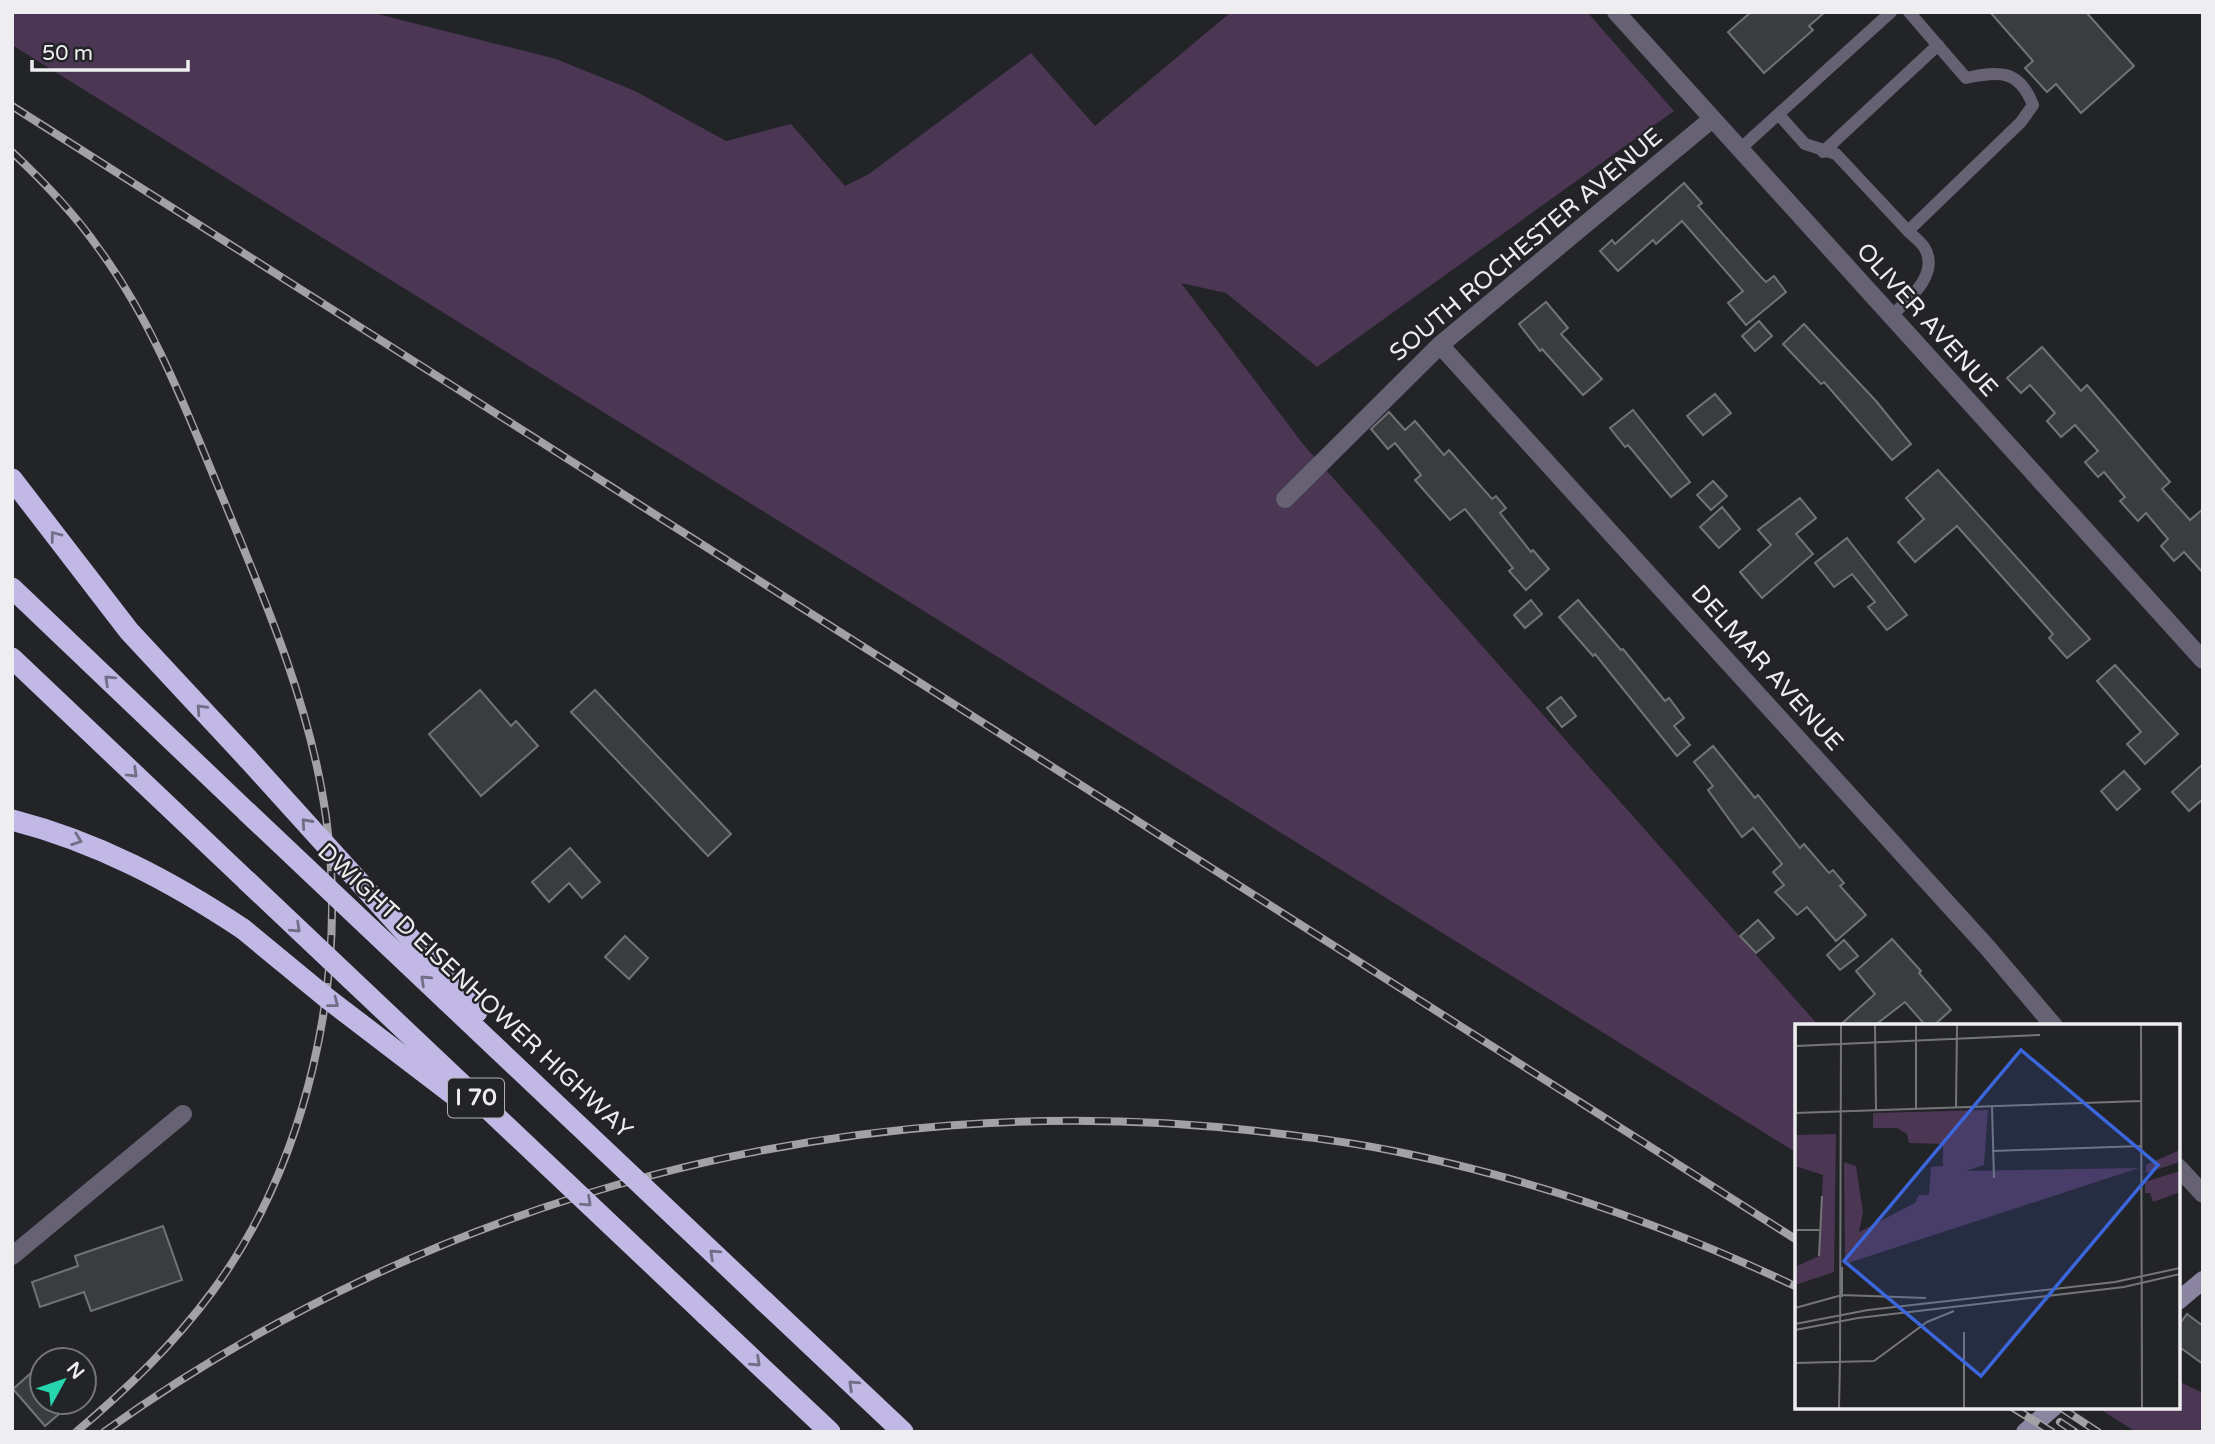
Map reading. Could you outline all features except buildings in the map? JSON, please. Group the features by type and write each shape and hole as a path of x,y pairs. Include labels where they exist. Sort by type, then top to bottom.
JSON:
{"highway":[{"path":"12,479 129,631 582,1128"},
{"name":"DWIGHT D EISENHOWER HIGHWAY","path":"12,589 903,1432"},
{"name":"I 70","path":"12,658 830,1432"},
{"path":"12,820 82,842 143,868 195,897 243,929 328,999 560,1177"}],"main road":[{"path":"2180,1299 2203,1280"},
{"path":"2025,1432 2052,1409"}],"street":[{"name":"OLIVER AVENUE","path":"1616,12 2203,660"},
{"name":"SOUTH ROCHESTER AVENUE","path":"1285,499 1440,345 1712,119"},
{"name":"DELMAR AVENUE","path":"1440,345 1987,947 2052,1024"},
{"path":"12,1256 183,1114"},
{"path":"2180,1169 2203,1194"}],"lane":[{"path":"1740,149 1891,12"},
{"path":"1908,231 2021,122 2033,105 2027,91 2009,74 1993,72 1966,78 1909,12"},
{"path":"1823,152 1938,45"},
{"path":"1779,115 1805,144 1836,154 1925,248 1929,265 1924,281 1891,316"}],"shaded area":[{"path":"12,12 370,12 556,59 635,91 726,141 791,124 845,186 869,174 1031,53 1095,126 1231,12 1587,12 1674,111 1317,367 1226,293 1181,283 1303,444 1817,1024 1795,1024 1795,1152 12,45"},
{"path":"2180,1382 2203,1393 2203,1432 2136,1432 2103,1411 2180,1409"}],"railway":[{"path":"12,106 1795,1239"},
{"path":"12,152 69,210 119,278 154,339 183,404 256,578 298,696 319,776 326,817 331,878 331,940 325,1003 313,1066 296,1127 273,1185 245,1241 197,1312 148,1366 76,1432"},
{"path":"104,1432 232,1349 367,1278 508,1220 653,1175 802,1143 953,1125 1105,1121 1257,1131 1389,1150 1508,1178 1606,1209 1703,1245 1795,1286"},
{"path":"2015,1409 2052,1432"},
{"path":"2063,1409 2098,1432"},
{"path":"2060,1422 2075,1432"}]}
